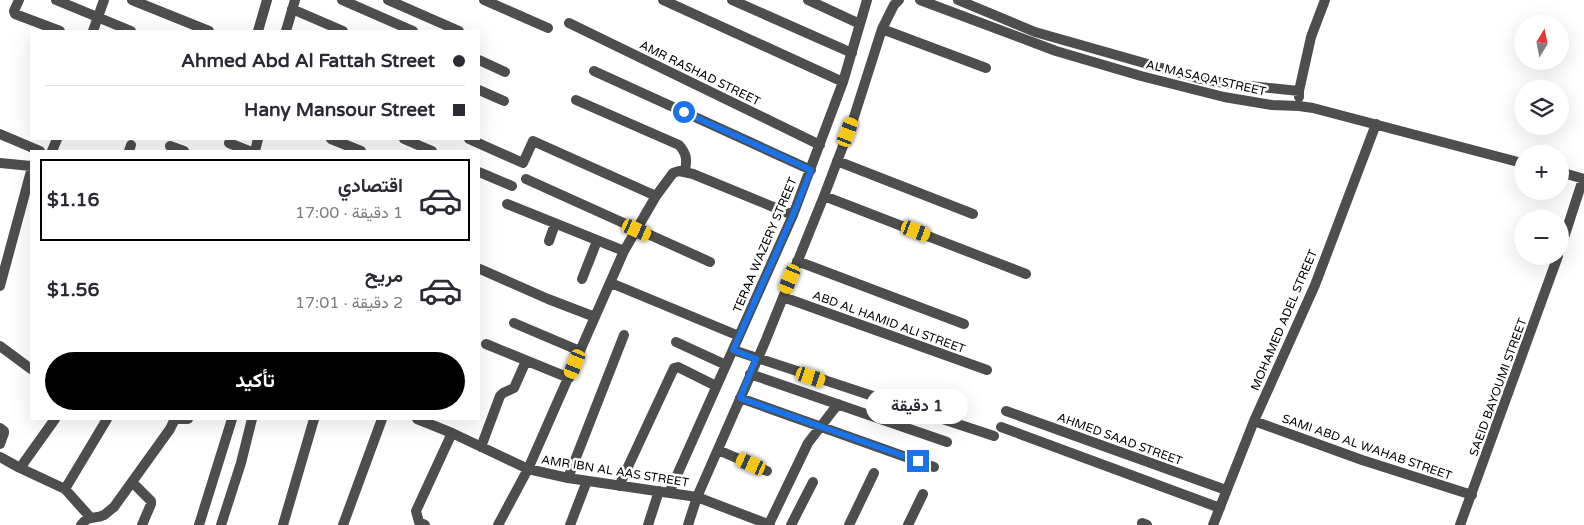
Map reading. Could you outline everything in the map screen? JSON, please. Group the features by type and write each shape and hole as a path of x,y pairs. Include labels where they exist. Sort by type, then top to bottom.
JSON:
{"street":[{"path":"18,0 14,12 58,30"},
{"path":"56,0 130,30"},
{"path":"94,30 104,0"},
{"path":"132,0 207,30"},
{"path":"258,30 267,0"},
{"path":"342,0 411,30"},
{"path":"388,0 457,30"},
{"path":"484,0 548,28"},
{"path":"663,0 844,82"},
{"path":"732,0 852,53"},
{"path":"808,0 860,24"},
{"name":"TERAA WAZERY STREET","path":"648,525 726,365 793,215 844,82 867,0"},
{"path":"688,525 697,497 765,342 824,196 854,117 882,29 894,5 899,0"},
{"name":"AL MASAQA STREET","path":"920,0 1056,51 1141,76 1224,97 1272,105 1299,106 1514,160"},
{"name":"AL MASAQA STREET","path":"958,0 1035,32 1197,78 1229,84 1299,91"},
{"path":"1299,106 1299,91 1312,37 1325,0"},
{"path":"286,30 294,5 341,30"},
{"name":"AMR RASHAD STREET","path":"569,23 820,145"},
{"path":"882,29 986,68"},
{"path":"480,60 506,72"},
{"path":"594,71 811,170"},
{"path":"480,90 504,101"},
{"path":"576,100 679,145 687,159 682,171"},
{"name":"MOHAMED ADEL STREET","path":"1213,525 1254,421 1315,285 1376,124"},
{"path":"0,134 37,150"},
{"path":"334,140 358,150"},
{"path":"406,140 430,150"},
{"path":"471,140 523,163 533,141 656,196"},
{"path":"229,144 246,150"},
{"path":"170,146 181,150"},
{"path":"836,162 972,214"},
{"path":"0,163 30,166"},
{"path":"498,525 528,469 624,251 656,196 673,173 682,171 793,215"},
{"path":"480,172 512,186"},
{"path":"0,286 30,175"},
{"path":"1569,175 1584,179 1569,223"},
{"path":"526,179 710,262"},
{"path":"824,196 1026,274"},
{"path":"507,204 624,251"},
{"path":"549,241 556,224"},
{"path":"582,279 597,240"},
{"path":"797,261 964,324"},
{"name":"SAEID BAYOUMI STREET","path":"1460,525 1555,265"},
{"path":"480,269 595,317"},
{"path":"611,283 739,336"},
{"name":"ABD AL HAMID ALI STREET","path":"783,296 987,370"},
{"path":"514,323 580,351"},
{"path":"568,478 624,335"},
{"path":"676,342 726,365"},
{"path":"486,344 569,378"},
{"path":"0,346 30,368"},
{"path":"733,350 994,436"},
{"path":"481,447 500,396 514,388 526,360"},
{"path":"619,486 675,367 716,386"},
{"path":"750,374 947,442"},
{"path":"740,398 934,467"},
{"path":"770,525 808,443 838,404"},
{"name":"AHMED SAAD STREET","path":"1006,411 1226,490"},
{"path":"20,468 54,420"},
{"path":"64,489 106,420"},
{"path":"81,525 90,517 103,515 114,507 174,420"},
{"path":"199,525 232,420"},
{"path":"221,525 241,463 252,420"},
{"path":"283,525 314,420"},
{"path":"343,525 382,420"},
{"name":"AMR IBN AL AAS STREET","path":"420,420 528,469 568,478 697,497 770,525"},
{"name":"SAMI ABD AL WAHAB STREET","path":"1254,421 1362,460 1472,496"},
{"path":"1001,427 1220,508"},
{"path":"0,428 4,433 0,444"},
{"path":"421,524 416,510 452,433"},
{"path":"718,450 767,471"},
{"path":"0,457 64,489 90,517"},
{"path":"849,525 874,473"},
{"path":"570,525 587,481"},
{"path":"132,482 151,501 142,525"},
{"path":"791,525 813,482"},
{"path":"908,525 923,494"}],"route":[{"path":"684,112 811,170 733,350 756,359 740,398 918,461"}]}
